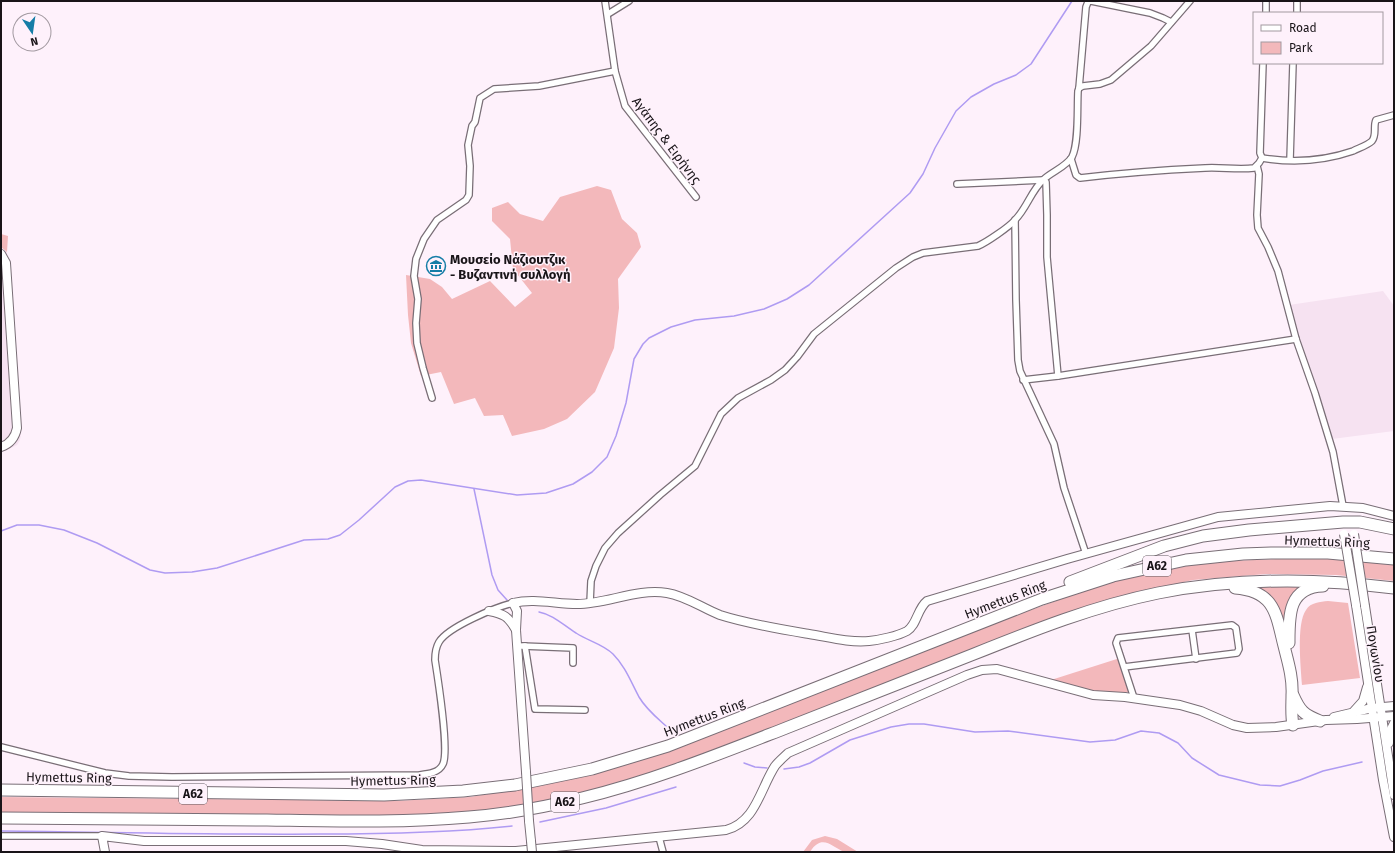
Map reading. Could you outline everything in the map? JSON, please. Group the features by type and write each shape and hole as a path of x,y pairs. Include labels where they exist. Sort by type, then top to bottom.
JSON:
{"highway":[{"path":"993,618 1027,601 1085,576 1144,552 1183,540 1224,532 1348,521 1369,523 1394,529"},
{"name":"Hymettus Ring","path":"1,790 384,795 463,791 515,785 592,769 668,746 993,618 1089,583 1137,570 1186,560 1243,554 1300,552 1394,559"},
{"name":"Α62","path":"1,818 396,821 469,817 544,806 585,797 683,767 748,743 1008,640 1096,609 1149,595 1228,583 1298,581 1394,588"},
{"path":"1288,662 1289,613 1297,597 1302,592 1314,587 1353,584"},
{"path":"1198,587 1214,589 1242,588 1254,592 1264,598 1274,608 1288,662 1294,698 1299,713 1295,725"},
{"path":"1294,698 1304,713 1323,720"}],"street":[{"name":"Αγάπης & Ειρήνης","path":"605,1 615,71 625,106 696,197"},
{"path":"608,14 629,1"},
{"path":"590,603 591,581 596,566 605,548 618,533 695,466 721,414 738,398 771,380 785,370 814,334 896,268 913,257 923,253 978,246 985,243 1016,220 1034,190 1043,180 1071,159 1076,137 1078,91 1086,7 1088,2 1091,1 1150,13 1171,22"},
{"path":"1079,88 1083,86 1100,84 1111,80 1151,46 1190,1"},
{"path":"1266,1 1266,12"},
{"path":"1296,12 1298,1"},
{"path":"1262,158 1260,153 1263,64"},
{"path":"1290,160 1293,64"},
{"path":"432,398 417,343 416,323 418,299 414,276 416,259 424,239 436,220 466,200 470,195 470,166 467,150 480,98 494,89 539,86 615,71"},
{"path":"1262,158 1309,161 1338,156 1372,141 1374,139 1374,124 1376,120 1394,115"},
{"path":"1071,159 1076,175 1080,178 1177,169 1219,167 1250,168 1256,166 1262,158"},
{"path":"1256,166 1259,174 1257,216 1258,228 1278,271 1296,339 1315,393 1333,452 1343,506"},
{"path":"957,184 1043,180"},
{"path":"1043,180 1046,182 1048,277 1058,376"},
{"path":"1016,220 1018,360 1023,380 1054,444 1064,488 1086,554"},
{"path":"1,254 6,263 17,428 14,438 1,447"},
{"path":"1023,380 1058,376 1296,339"},
{"path":"1,748 105,773 150,777 419,775 432,773 441,767 445,758 445,743 436,660 439,641 444,636 476,617 513,603 532,601 577,604 645,593 665,592 681,596 718,614 735,620 841,640 868,641 907,631 912,626 922,606 927,602 1086,554 1218,517 1330,506 1363,508 1394,516"},
{"name":"Πογωνίου","path":"1348,521 1344,534 1386,800 1394,837"},
{"name":"Πογωνίου","path":"1348,521 1354,534 1394,795"},
{"path":"514,620 524,606 532,601"},
{"path":"513,603 517,611 514,620 516,630 535,709 585,710"},
{"path":"489,611 499,613 514,620"},
{"path":"1124,668 1237,653 1239,649 1237,629 1232,625 1118,638 1116,642 1124,668 1134,698"},
{"path":"1192,630 1196,659"},
{"path":"521,646 573,648 573,663"},
{"path":"521,646 526,772 532,852"},
{"path":"1,836 102,836 144,841 346,841 382,844 422,850 516,851 733,828 739,825 750,815 776,766 788,753 870,716 978,672 989,669 1094,695 1134,698 1187,706 1241,727 1260,728 1295,725 1372,708 1394,706"},
{"path":"1353,712 1359,707 1363,700 1368,680"},
{"path":"1323,720 1394,716"},
{"path":"1388,755 1390,734 1394,723"},
{"path":"102,836 105,852"},
{"path":"659,837 663,852"}],"shaded area":[{"path":"1,247 7,252 21,433 20,440 17,445 1,452"},
{"path":"1383,291 1394,306 1394,431 1332,439 1289,305"}],"green space":[{"path":"597,186 611,190 622,219 637,233 641,247 618,279 619,308 614,348 595,392 567,419 544,429 512,436 503,415 484,416 475,398 454,404 441,372 421,376 411,343 406,275 430,279 442,287 452,299 490,281 515,307 532,293 513,269 510,239 492,221 492,208 508,202 520,214 543,221 560,197"},
{"path":"1,234 8,236 7,252 1,247"},
{"path":"1301,558 1337,559 1394,565 1394,581 1336,575 1266,574 1193,580 1121,596 1048,619 761,734 619,784 546,801 472,812 396,817 1,813 1,797 395,801 470,797 542,785 614,768 684,746 1000,621 1078,593 1117,581 1191,565 1228,561"},
{"path":"1266,586 1309,586 1284,626 1252,588"},
{"path":"1328,601 1348,603 1360,678 1302,685 1300,635 1303,617 1310,605"},
{"path":"1120,658 1130,690 1128,692 1103,695 1051,680"},
{"path":"825,836 837,839 858,852 844,852 823,842 814,846 810,852 803,852 812,840"}],"waterway":[{"path":"1,531 17,525 39,525 64,530 97,543 150,570 165,573 192,572 217,568 304,540 328,539 340,535 395,487 408,481 421,480 517,495 546,493 573,484 592,472 607,457 616,436 626,403 634,359 643,344 649,338 671,327 695,320 734,316 764,309 787,299 809,285 910,193 923,174 935,148 956,111 971,97 994,84 1016,75 1031,64 1072,1"},
{"path":"474,489 492,575 498,590 507,600"},
{"path":"539,612 554,618 576,633 605,648 613,654 624,669 639,697 651,713 666,726"},
{"path":"784,769 799,767 810,763 850,740 891,727 909,724 924,724 975,732 1008,731 1090,742 1115,740 1141,731 1159,733 1178,743 1192,758 1219,775 1260,785 1280,786 1323,771 1362,762"},
{"path":"744,763 755,767 767,768"},
{"path":"540,822 606,808 676,787"},
{"path":"1,831 367,834 440,832 512,826"}],"place":[{"name":"Μουσείο Νάζιουτζικ - Βυζαντινή συλλογή","path":"436,266"}]}
